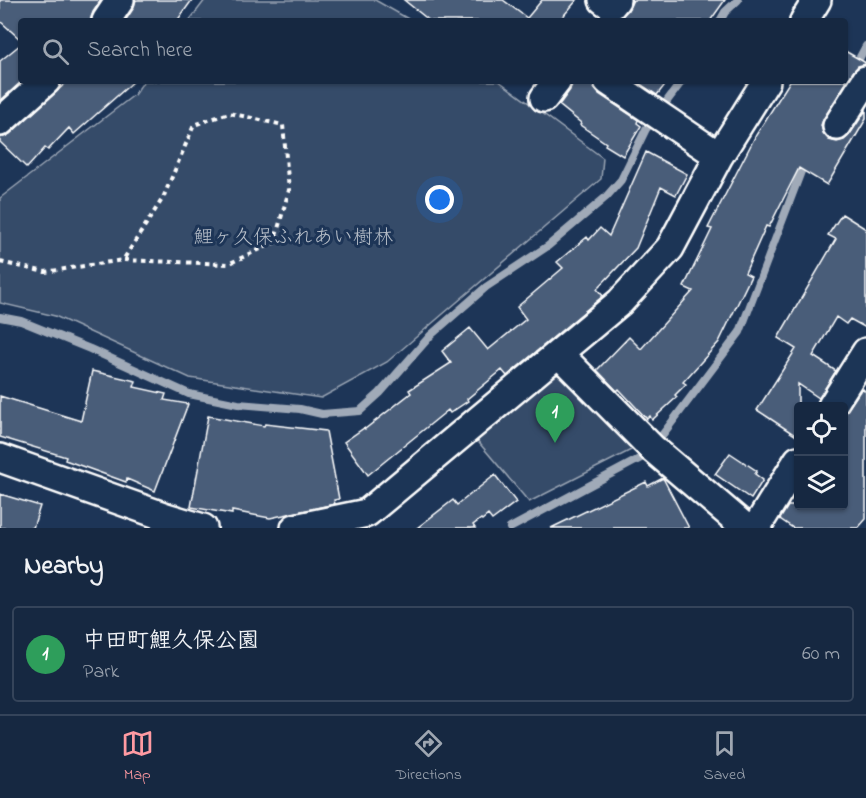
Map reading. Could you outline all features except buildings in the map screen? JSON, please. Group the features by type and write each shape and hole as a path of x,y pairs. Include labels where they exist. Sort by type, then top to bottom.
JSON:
{"street":[{"path":"107,18 120,0"},
{"path":"806,18 817,0"},
{"path":"837,126 866,80"},
{"path":"0,122 43,84"},
{"path":"612,84 719,156"},
{"path":"295,528 367,513 620,302 670,248 719,156 764,84"},
{"path":"835,402 866,352"},
{"path":"559,354 652,448 746,528"},
{"path":"0,458 203,528"},
{"path":"756,528 794,466"}],"path":[{"path":"0,262 45,272 123,260 228,264 274,243 290,190 283,125 230,112 194,125 163,198 123,260"}],"green space":[{"path":"205,0 375,0 407,18 191,18"},
{"name":"鯉ヶ久保ふれあい樹林","path":"142,84 503,84 603,158 601,179 387,362 321,398 190,378 55,316 0,303 0,198 134,95"},
{"path":"554,374 567,377 637,447 529,502 475,438"}],"waterway":[{"path":"722,18 738,0"},
{"path":"854,68 866,46"},
{"path":"0,317 21,321 90,349 189,394 238,404 300,409 322,414 360,411 380,393 431,335 486,287 548,246 606,197 621,180 646,129 680,84"},
{"path":"818,130 835,100"},
{"path":"510,528 641,458 663,434 740,332 805,161"}],"place":[{"name":"中田町鯉久保公園","path":"555,443"}]}
